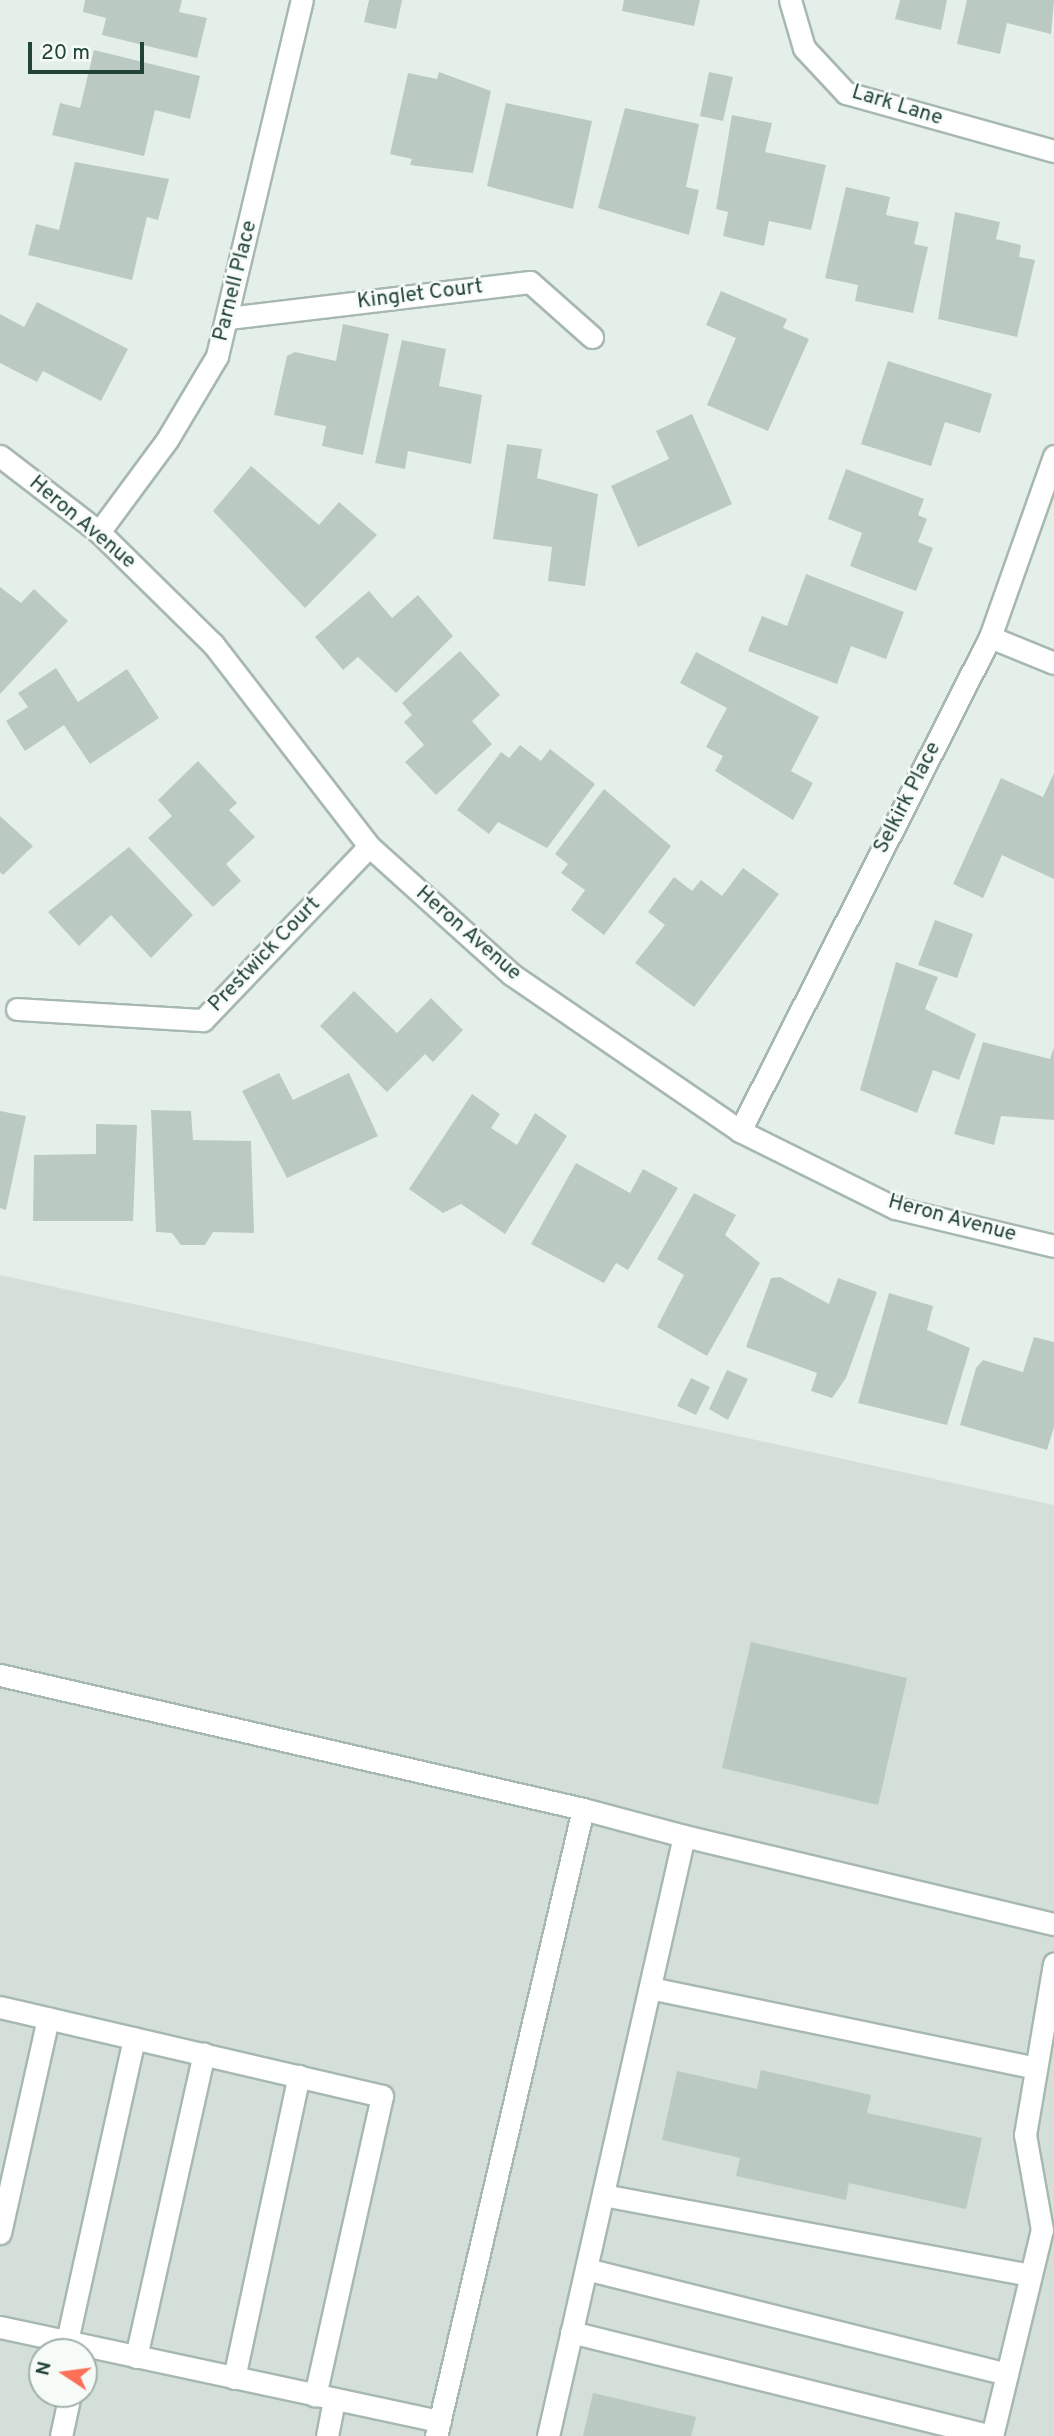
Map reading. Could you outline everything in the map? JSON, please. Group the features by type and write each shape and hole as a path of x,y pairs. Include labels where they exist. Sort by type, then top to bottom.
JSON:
{"street":[{"name":"Parnell Place","path":"99,532 167,440 217,356 302,0"},
{"name":"Lark Lane","path":"790,0 804,48 846,93 1054,151"},
{"name":"Kinglet Court","path":"228,318 530,282 592,337"},
{"name":"Heron Avenue","path":"0,456 99,532 213,645 369,846 511,974 740,1131 895,1208 1054,1246"},
{"name":"Selkirk Place","path":"740,1131 990,637 1054,456"},
{"path":"990,637 1054,663"},
{"name":"Prestwick Court","path":"17,1009 203,1020 369,846"},
{"path":"0,1675 583,1809 684,1836 1054,1924"},
{"path":"98,2350 325,2399 438,2429 583,1809"},
{"path":"548,2436 684,1836"},
{"path":"571,2332 992,2436 1042,2230 1025,2135 1054,1963"},
{"path":"650,1988 1036,2068"},
{"path":"0,2007 382,2096 325,2399 327,2436"},
{"path":"0,2233 48,2018"},
{"path":"78,2338 134,2038"},
{"path":"136,2357 204,2054"},
{"path":"234,2378 299,2076"},
{"path":"604,2195 1030,2276"},
{"path":"586,2269 1007,2374"},
{"path":"0,2327 44,2338"},
{"path":"61,2436 67,2408"}],"shaded area":[{"path":"0,1275 1054,1505 1054,2436 0,2436"}],"building":[{"path":"85,0 182,0 179,12 207,18 197,58 102,35 106,18 83,12"},
{"path":"369,0 402,0 396,29 364,22"},
{"path":"624,0 700,0 694,26 622,11"},
{"path":"900,0 947,0 941,30 895,19"},
{"path":"967,0 1054,0 1051,34 1007,23 1000,54 957,44"},
{"path":"94,50 200,76 190,119 155,110 144,156 52,135 60,103 80,108"},
{"path":"439,72 491,91 473,173 410,165 412,159 390,154 408,73 437,79"},
{"path":"709,72 733,77 723,121 700,116"},
{"path":"506,103 592,121 573,209 487,186"},
{"path":"625,108 699,124 686,187 699,190 689,235 598,208"},
{"path":"732,115 772,123 765,152 826,165 811,230 769,221 764,246 723,236 728,212 716,209"},
{"path":"75,162 169,179 158,220 147,217 132,280 28,255 36,224 59,230"},
{"path":"846,187 890,197 886,215 919,222 914,244 928,247 913,313 855,301 858,285 825,278"},
{"path":"955,212 1000,222 996,239 1021,245 1019,257 1035,260 1017,337 938,319"},
{"path":"721,291 787,319 783,328 809,339 768,431 707,405 736,338 706,325"},
{"path":"37,302 128,349 101,401 43,371 37,382 0,363 0,314 24,327"},
{"path":"343,324 389,334 363,455 322,446 326,426 274,415 287,356 295,352 336,361"},
{"path":"402,340 446,349 439,386 482,395 471,464 408,451 405,469 375,463"},
{"path":"888,361 992,394 980,433 945,422 931,466 861,444"},
{"path":"692,414 732,504 638,547 611,486 669,459 656,431"},
{"path":"507,444 542,449 537,478 598,494 585,586 548,581 552,547 493,539"},
{"path":"251,466 319,525 339,502 377,535 305,608 213,511"},
{"path":"846,469 924,499 918,515 927,519 918,542 933,548 916,591 850,566 862,533 828,519"},
{"path":"806,574 904,612 886,659 851,646 837,684 748,651 762,616 787,626"},
{"path":"0,587 21,603 34,589 68,621 0,694"},
{"path":"369,591 392,618 418,595 453,636 396,693 358,657 343,670 315,637"},
{"path":"460,651 500,695 472,721 492,744 436,795 405,762 424,745 404,722 412,715 402,703"},
{"path":"696,652 819,717 791,771 813,783 793,820 715,771 723,756 706,747 727,708 680,683"},
{"path":"56,668 78,702 127,669 159,718 90,764 64,725 25,751 6,721 28,707 18,693"},
{"path":"520,745 541,761 550,749 595,784 547,848 498,822 489,834 457,810 501,752 509,758"},
{"path":"198,761 237,803 229,810 255,837 226,864 241,881 213,907 148,838 172,816 158,800"},
{"path":"1054,773 1054,879 1002,855 983,898 953,884 1001,778 1043,797"},
{"path":"604,789 671,846 604,935 571,910 585,890 561,873 568,864 555,854"},
{"path":"0,816 33,846 3,875 0,872"},
{"path":"129,847 193,915 151,958 111,915 79,946 48,912"},
{"path":"743,868 779,894 694,1007 635,963 665,925 648,912 674,877 692,891 701,880 722,896"},
{"path":"935,920 973,934 957,978 918,965"},
{"path":"896,962 938,977 925,1009 976,1034 959,1080 933,1070 917,1113 860,1090"},
{"path":"354,991 397,1033 431,998 463,1030 433,1062 425,1054 387,1092 320,1026"},
{"path":"983,1042 1050,1059 1054,1047 1054,1120 1001,1116 994,1145 954,1134"},
{"path":"279,1073 293,1100 349,1073 378,1136 287,1178 242,1091"},
{"path":"472,1094 500,1114 491,1128 517,1145 535,1113 567,1136 505,1234 461,1204 443,1213 409,1189"},
{"path":"151,1110 191,1111 193,1140 251,1141 254,1233 213,1232 205,1245 181,1245 172,1233 156,1232"},
{"path":"0,1111 26,1116 6,1210 0,1208"},
{"path":"96,1124 137,1125 133,1221 33,1221 34,1155 96,1154"},
{"path":"576,1163 630,1193 643,1169 678,1188 628,1270 616,1263 604,1283 531,1244"},
{"path":"694,1193 736,1215 725,1235 760,1263 707,1356 657,1327 684,1275 657,1259"},
{"path":"780,1277 829,1304 838,1278 877,1292 846,1378 832,1398 811,1391 817,1373 746,1347 771,1278"},
{"path":"889,1293 933,1306 927,1330 970,1348 947,1425 858,1403"},
{"path":"1034,1337 1054,1342 1054,1427 1047,1450 960,1425 976,1368 983,1360 1023,1372"},
{"path":"727,1370 748,1379 728,1420 709,1409"},
{"path":"691,1378 710,1387 696,1415 677,1406"},
{"path":"751,1642 907,1678 878,1805 722,1768"},
{"path":"761,2070 871,2095 867,2113 982,2138 966,2209 849,2183 846,2200 736,2176 740,2158 662,2140 677,2071 757,2089"},
{"path":"593,2393 696,2417 691,2436 583,2436"}]}
